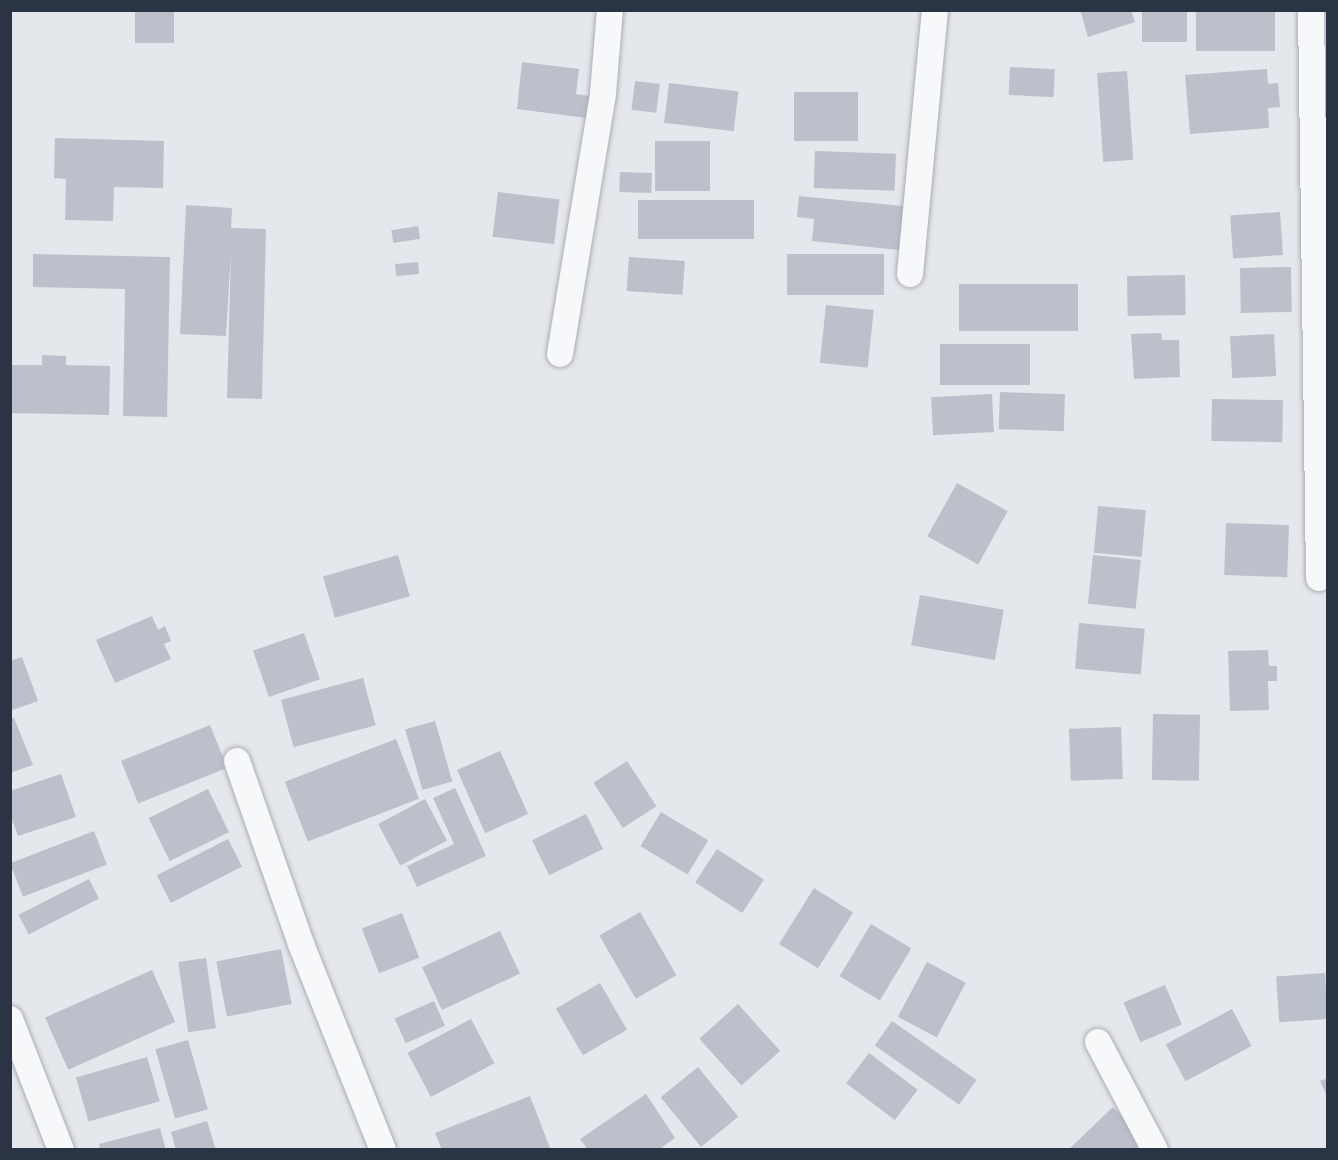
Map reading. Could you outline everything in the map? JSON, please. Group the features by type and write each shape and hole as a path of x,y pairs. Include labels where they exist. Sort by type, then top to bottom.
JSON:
{"street":[{"path":"560,354 603,93 610,10"},
{"path":"910,274 935,10"},
{"path":"1311,10 1320,45 1323,323 1320,578"},
{"path":"237,761 301,944 383,1149"},
{"path":"13,1034 61,1149"},
{"path":"1098,1042 1155,1149"}],"building":[{"path":"135,10 174,10 174,43 135,43"},
{"path":"1080,10 1131,10 1135,22 1088,37"},
{"path":"1142,10 1187,10 1187,42 1142,42"},
{"path":"1196,10 1275,10 1275,51 1196,51"},
{"path":"522,62 579,69 576,94 597,97 594,119 517,109"},
{"path":"1010,67 1055,69 1053,97 1009,95"},
{"path":"1267,69 1268,84 1278,83 1280,107 1268,108 1269,128 1190,134 1185,75"},
{"path":"1127,71 1133,160 1103,162 1097,73"},
{"path":"635,81 660,84 656,113 631,110"},
{"path":"669,83 738,92 734,131 664,123"},
{"path":"794,92 858,92 858,141 794,141"},
{"path":"55,138 164,141 163,188 114,187 113,221 65,220 66,179 54,178"},
{"path":"655,141 710,141 710,191 655,191"},
{"path":"815,151 896,154 895,191 814,188"},
{"path":"620,172 652,173 651,193 619,192"},
{"path":"498,192 560,200 554,244 493,237"},
{"path":"799,196 913,207 909,251 812,241 814,219 797,217"},
{"path":"638,200 754,200 754,239 638,239"},
{"path":"186,205 232,208 231,228 266,229 262,399 227,398 231,251 226,336 180,334"},
{"path":"1280,212 1283,255 1233,258 1230,215"},
{"path":"418,226 420,239 393,243 391,230"},
{"path":"33,254 170,257 167,417 123,416 125,289 33,287"},
{"path":"787,254 884,254 884,295 787,295"},
{"path":"629,257 685,261 682,295 627,291"},
{"path":"418,262 419,274 396,276 395,264"},
{"path":"1291,267 1292,312 1241,313 1240,268"},
{"path":"1185,275 1186,315 1128,316 1127,276"},
{"path":"959,284 1078,284 1078,331 959,331"},
{"path":"826,305 874,310 868,368 820,363"},
{"path":"1161,333 1162,340 1179,340 1180,377 1134,379 1131,334"},
{"path":"1274,334 1276,376 1232,378 1230,336"},
{"path":"940,344 1030,344 1030,385 940,385"},
{"path":"42,355 66,356 66,365 110,366 109,415 10,413 10,365 42,365"},
{"path":"1000,392 1065,394 1064,431 999,429"},
{"path":"992,394 994,432 933,435 931,397"},
{"path":"1212,399 1283,400 1282,442 1211,441"},
{"path":"957,483 1008,511 978,564 927,536"},
{"path":"1098,506 1146,510 1142,557 1094,553"},
{"path":"1226,523 1289,525 1287,577 1224,575"},
{"path":"398,555 410,596 335,618 323,576"},
{"path":"1093,555 1141,560 1136,609 1088,604"},
{"path":"920,595 1004,610 995,660 911,645"},
{"path":"152,616 158,630 165,626 171,641 164,644 171,659 115,683 96,640"},
{"path":"1079,623 1145,629 1141,675 1075,669"},
{"path":"304,633 320,679 269,697 253,651"},
{"path":"1268,650 1269,666 1277,666 1277,681 1268,681 1269,710 1230,711 1228,651"},
{"path":"22,657 38,701 10,711 10,661"},
{"path":"363,678 376,725 294,747 281,700"},
{"path":"1153,714 1200,715 1199,781 1152,780"},
{"path":"14,718 33,765 10,773 10,719"},
{"path":"435,721 452,782 423,790 405,730"},
{"path":"210,725 227,768 138,804 121,761"},
{"path":"1121,727 1123,779 1071,781 1069,729"},
{"path":"396,739 419,799 308,841 285,782"},
{"path":"500,751 528,814 485,833 457,770"},
{"path":"627,761 656,806 623,828 593,783"},
{"path":"61,774 76,817 18,836 10,814 10,791"},
{"path":"455,788 486,856 417,887 407,866 454,844 433,798"},
{"path":"208,789 229,832 170,861 149,818"},
{"path":"425,799 447,840 400,865 378,824"},
{"path":"661,812 708,840 688,875 640,846"},
{"path":"586,814 603,849 549,875 532,840"},
{"path":"94,831 107,865 23,897 10,863"},
{"path":"228,839 242,867 171,903 157,875"},
{"path":"717,849 764,879 742,913 695,883"},
{"path":"89,879 99,899 29,934 19,915"},
{"path":"814,888 853,912 818,968 779,944"},
{"path":"640,912 676,975 636,999 599,936"},
{"path":"402,913 419,958 379,973 362,928"},
{"path":"871,924 911,948 880,1000 840,976"},
{"path":"500,931 520,974 442,1010 422,967"},
{"path":"281,949 292,1004 227,1017 216,962"},
{"path":"206,958 216,1028 188,1032 178,962"},
{"path":"927,962 966,983 937,1037 898,1017"},
{"path":"152,970 175,1022 68,1070 45,1018"},
{"path":"1325,973 1328,1019 1279,1022 1276,976"},
{"path":"600,983 627,1030 583,1055 556,1008"},
{"path":"1165,985 1182,1025 1140,1042 1124,1003"},
{"path":"434,1001 445,1026 406,1043 395,1018"},
{"path":"738,1004 780,1051 742,1086 699,1039"},
{"path":"1232,1009 1252,1046 1185,1081 1166,1044"},
{"path":"471,1019 494,1063 431,1097 407,1053"},
{"path":"892,1021 976,1080 959,1105 875,1046"},
{"path":"188,1040 208,1109 175,1119 155,1049"},
{"path":"869,1053 918,1090 895,1120 846,1083"},
{"path":"147,1057 160,1101 89,1122 76,1077"},
{"path":"698,1067 738,1117 701,1147 661,1097"},
{"path":"1328,1078 1328,1098 1320,1081"},
{"path":"646,1094 675,1138 658,1150 588,1150 580,1139"},
{"path":"530,1096 550,1148 442,1150 435,1133"},
{"path":"1113,1107 1144,1140 1134,1150 1068,1150"},
{"path":"207,1121 216,1150 176,1150 171,1132"},
{"path":"160,1128 166,1150 100,1150 99,1144"}]}
